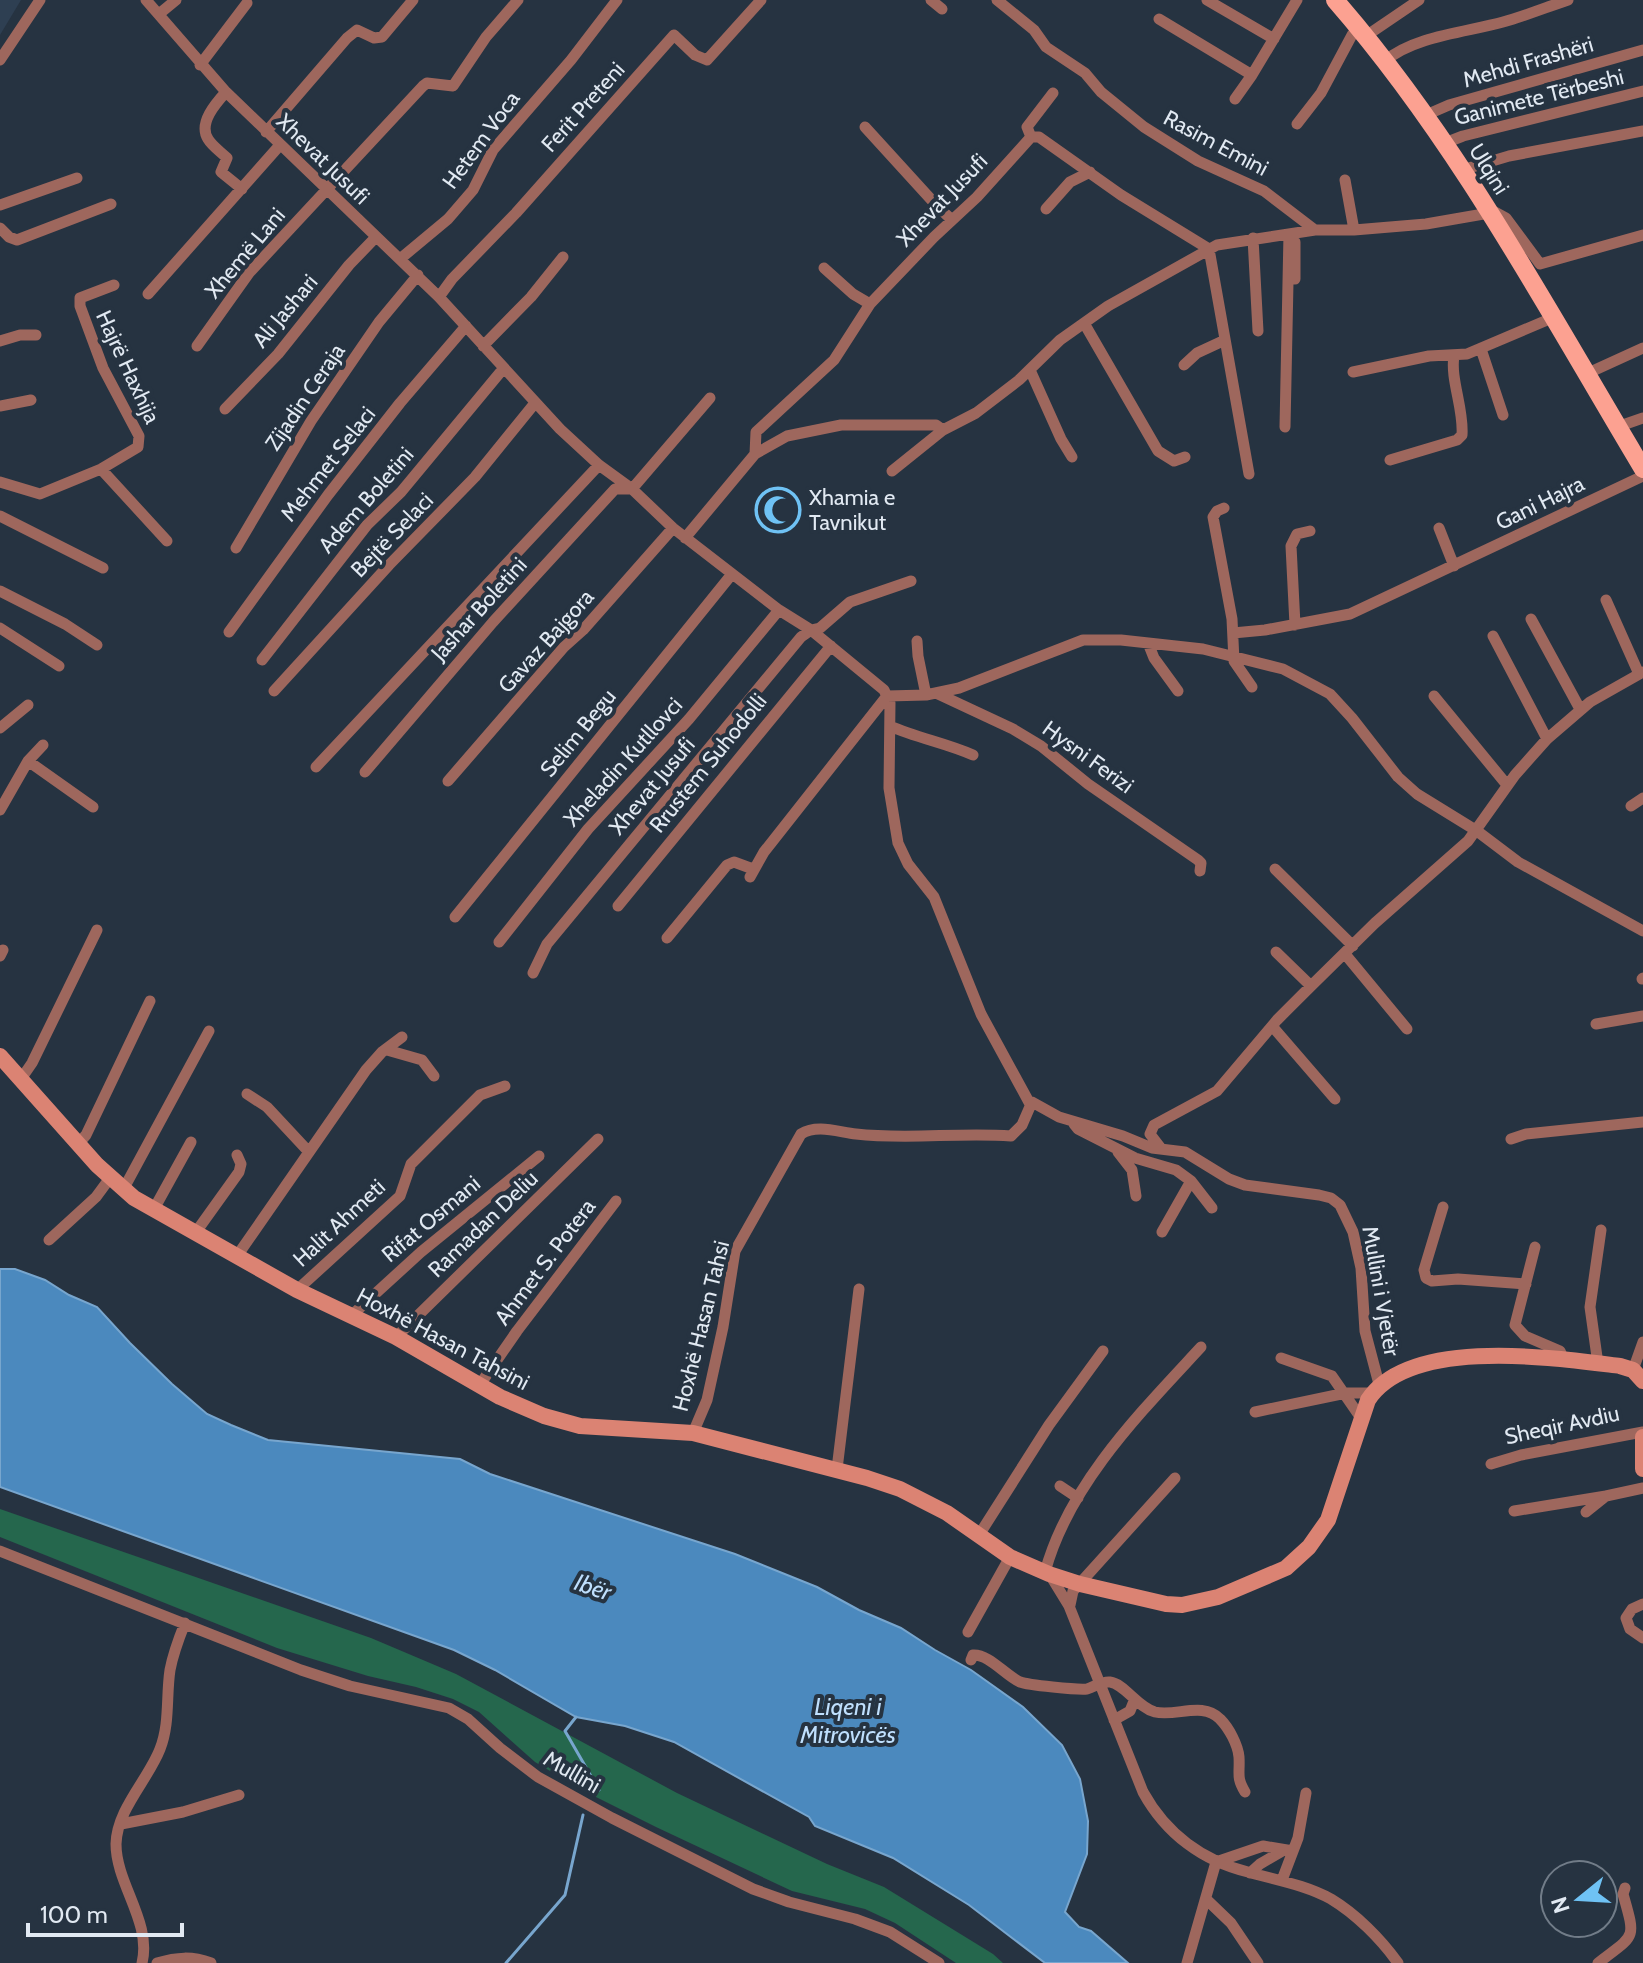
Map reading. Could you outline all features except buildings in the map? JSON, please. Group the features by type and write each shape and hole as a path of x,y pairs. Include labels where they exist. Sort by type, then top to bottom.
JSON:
{"main road":[{"name":"Ulqini","path":"1335,0 1385,61 1445,143 1643,469"}],"street":[{"path":"0,60 40,0"},
{"name":"Xhevat Jusufi","path":"146,0 226,92 375,238 418,275 535,403 599,465 632,489 685,538 877,682 887,696"},
{"path":"159,14 176,0"},
{"path":"266,132 347,38 357,30 374,38 382,37 413,0"},
{"name":"Xhemë Lani","path":"197,346 249,273 327,188 348,170 423,86 427,83 453,86 486,37 518,0"},
{"name":"Hetem Voca","path":"400,259 448,219 473,190 493,150 571,60 617,0"},
{"name":"Ferit Preteni","path":"439,297 674,35 695,55 707,60 761,0"},
{"path":"931,0 942,9"},
{"name":"Rasim Emini","path":"997,0 1034,30 1046,47 1085,73 1101,92 1144,127 1198,161 1264,191 1315,230"},
{"path":"1207,0 1274,39"},
{"path":"1235,99 1297,0"},
{"path":"1297,124 1321,93 1352,35 1419,0"},
{"path":"1385,61 1400,50 1416,44 1506,22 1568,0"},
{"path":"200,65 247,3"},
{"path":"1159,19 1252,75"},
{"name":"Mehdi Frashëri","path":"1426,115 1449,105 1643,50"},
{"name":"Ganimete Tërbeshi","path":"1445,143 1643,91"},
{"path":"226,92 212,108 206,132 208,139 227,158 221,172 242,189"},
{"name":"Xhevat Jusufi","path":"755,454 756,432 834,360 870,304 977,197 1031,137 1027,127 1053,93"},
{"path":"865,127 952,220"},
{"path":"1462,170 1509,156 1643,131"},
{"path":"1031,137 1039,137 1051,144 1121,195 1209,249 1249,474"},
{"path":"148,294 280,145"},
{"path":"1046,209 1070,182 1090,172"},
{"path":"0,205 77,178"},
{"path":"1345,180 1354,230"},
{"path":"0,228 17,240 111,204"},
{"path":"892,471 943,430 976,413 1084,323 1124,296 1209,249 1253,238 1315,230 1426,224 1495,212 1506,218 1540,264 1643,235"},
{"path":"1292,234 1295,279"},
{"path":"1285,427 1292,234"},
{"name":"Ali Jashari","path":"225,409 278,354 349,265 375,238"},
{"path":"1253,238 1258,331"},
{"path":"483,346 531,297 563,257"},
{"path":"824,268 853,294 870,304"},
{"name":"Zijadin Ceraja","path":"236,548 311,421 379,322 418,275"},
{"name":"Hajrë Haxhija","path":"0,482 40,494 101,469 132,452 140,441 103,368 80,306 80,297 114,285"},
{"path":"1353,372 1481,349 1552,318"},
{"path":"1084,323 1158,451 1174,461 1185,457"},
{"name":"Mehmet Selaci","path":"229,632 328,495 400,403 466,326"},
{"path":"0,341 20,335 36,335"},
{"path":"1184,365 1197,353 1225,340"},
{"path":"1586,374 1643,348"},
{"path":"1481,349 1503,415"},
{"path":"1390,460 1448,443 1462,435 1454,356"},
{"name":"Adem Boletini","path":"262,660 367,525 401,492 503,369"},
{"path":"1030,370 1072,457"},
{"path":"632,489 710,398"},
{"path":"0,406 31,400"},
{"name":"Bejtë Selaci","path":"274,691 389,565 475,477 535,403"},
{"path":"1617,427 1643,418"},
{"name":"Xhevat Jusufi","path":"685,538 755,454 787,436 841,425 911,424 939,426 943,430"},
{"path":"316,767 599,465"},
{"path":"101,469 167,541"},
{"name":"Gani Hajra","path":"1233,633 1350,614 1643,476"},
{"name":"Jashar Boletini","path":"365,772 493,622 615,489 632,489"},
{"path":"1224,508 1213,517 1233,633 1235,665 1252,687"},
{"path":"0,516 103,568"},
{"name":"Gavaz Bajgora","path":"448,781 673,528"},
{"path":"1439,528 1454,566"},
{"path":"1295,625 1291,546 1297,534 1310,531"},
{"name":"Selim Begu","path":"455,917 732,574"},
{"name":"Xhevat Jusufi","path":"533,973 547,944 801,637 820,628 850,602 911,581"},
{"path":"0,591 65,624 97,645"},
{"path":"1160,1147 1150,1134 1154,1125 1217,1091 1269,1029 1311,986 1477,831 1507,785 1547,739 1580,709 1641,673 1606,600"},
{"name":"Xheladin Kutllovci","path":"499,942 588,829 689,719 779,610"},
{"path":"1531,619 1580,709"},
{"path":"0,628 59,666"},
{"path":"1493,636 1547,739"},
{"name":"Hysni Ferizi","path":"887,696 931,694 959,688 1083,640 1148,643 1234,656 1283,669 1330,694 1410,788 1518,862 1643,931"},
{"path":"917,641 931,694"},
{"path":"1148,643 1154,658 1178,691"},
{"name":"Rrustem Suhodolli","path":"618,906 831,646"},
{"name":"Hysni Ferizi","path":"931,694 1013,729 1041,746 1088,784 1198,860 1202,867 1200,871"},
{"path":"667,938 727,865 734,862 751,873 887,696 890,703 889,788 898,843 908,864 934,897 981,1014 1030,1104"},
{"path":"1434,696 1507,785"},
{"path":"0,728 28,705"},
{"path":"890,726 973,755"},
{"path":"0,810 28,761 43,745"},
{"path":"28,761 93,807"},
{"path":"1631,806 1643,798"},
{"path":"1275,869 1349,950 1407,1029"},
{"path":"21,1079 32,1063 97,930"},
{"path":"1276,952 1311,986"},
{"path":"78,1144 86,1135 150,1001"},
{"path":"1596,1024 1643,1016"},
{"path":"1269,1029 1330,1098"},
{"path":"123,1190 209,1031"},
{"path":"237,1256 366,1070 402,1037"},
{"path":"387,1050 422,1060 434,1076"},
{"name":"Hoxhë Hasan Tahsini","path":"0,1056 123,1190 297,1290 396,1337 479,1386 544,1416 580,1426 693,1433 837,1469 900,1489 947,1513 1010,1557 1080,1584 1182,1605 1218,1597 1286,1568 1309,1547 1328,1520 1361,1418 1376,1389"},
{"name":"Halit Ahmeti","path":"297,1290 400,1196 411,1164 480,1095 505,1086"},
{"path":"247,1094 267,1107 308,1151"},
{"name":"Mullini i Vjetër","path":"1030,1104 1035,1102 1059,1117 1152,1148 1185,1152 1229,1179 1245,1185 1319,1195 1331,1198 1340,1205 1353,1232 1361,1268 1365,1331 1376,1389"},
{"name":"Hoxhë Hasan Tahsi","path":"693,1433 707,1400 735,1251 804,1132 819,1129 901,1138 974,1133 1011,1136 1022,1125 1030,1104"},
{"name":"Mullini i Vjetër","path":"1071,1120 1078,1129 1114,1149 1166,1166 1191,1181 1212,1208"},
{"path":"1511,1139 1526,1134 1643,1122"},
{"name":"Ramadan Deliu","path":"396,1337 598,1139"},
{"path":"154,1209 191,1142"},
{"path":"1114,1149 1132,1170 1136,1196"},
{"path":"196,1232 239,1172 241,1164 237,1155"},
{"name":"Rifat Osmani","path":"352,1315 421,1252 539,1156"},
{"path":"49,1240 96,1197 110,1178"},
{"path":"1162,1232 1191,1181"},
{"name":"Ahmet S. Potera","path":"479,1386 616,1201"},
{"path":"1443,1207 1424,1270 1426,1278 1432,1281 1469,1279 1526,1284"},
{"path":"1598,1364 1590,1307 1601,1230"},
{"path":"1535,1247 1516,1329 1525,1336 1553,1346 1560,1351 1564,1360"},
{"path":"837,1469 859,1289"},
{"path":"1255,1412 1376,1389 1401,1371 1468,1357 1515,1356 1564,1360 1598,1364 1638,1376 1643,1342"},
{"path":"1201,1347 1135,1419 1078,1498 1056,1536 1047,1573 1069,1606 1131,1764 1153,1810 1190,1847 1216,1862 1282,1880 1330,1899 1374,1934 1398,1963"},
{"path":"979,1535 1049,1425 1103,1351"},
{"path":"1281,1358 1332,1376 1361,1418"},
{"name":"Sheqir Avdiu","path":"1491,1464 1521,1455 1643,1434 1643,1469"},
{"path":"1069,1606 1071,1593 1175,1478"},
{"path":"1060,1486 1078,1498"},
{"path":"1514,1511 1643,1488"},
{"path":"1586,1512 1606,1496"},
{"name":"Mullini","path":"0,1551 331,1680 449,1708 468,1719 538,1777 612,1818 753,1889 890,1932 939,1963"},
{"path":"968,1632 1010,1557"},
{"path":"1643,1604 1632,1609 1626,1618 1630,1629 1643,1638"},
{"path":"142,1963 145,1953 137,1916 119,1863 116,1843 121,1824 161,1749 167,1721 170,1668 185,1623"},
{"path":"971,1660 973,1655 980,1655 1009,1676 1029,1684 1079,1689 1113,1682 1134,1701 1157,1712 1199,1710 1215,1715 1236,1746 1239,1755 1237,1778 1245,1792"},
{"path":"1114,1720 1130,1711 1134,1701"},
{"path":"1250,1873 1260,1864 1288,1850 1298,1838 1306,1793"},
{"path":"121,1824 183,1812 239,1795"},
{"path":"1216,1862 1263,1846 1288,1850"},
{"path":"1282,1880 1288,1850"},
{"path":"1187,1963 1216,1862"},
{"path":"1598,1963 1631,1935 1633,1928 1623,1894 1625,1888"},
{"path":"1206,1899 1231,1923 1258,1963"},
{"path":"157,1963 194,1957 211,1963"}],"shaded area":[{"path":"0,0 21,0 0,35"}],"green space":[{"path":"0,1509 371,1638 456,1674 677,1793 827,1864 884,1887 1003,1963 956,1963 895,1923 865,1909 792,1891 656,1827 582,1790 535,1762 479,1712 453,1699 277,1648 0,1537"}],"water":[{"name":"Liqeni i Mitrovicës","path":"0,1269 15,1269 45,1280 97,1307 172,1384 207,1414 231,1425 268,1440 460,1459 490,1474 735,1554 817,1587 901,1628 971,1670 1023,1707 1062,1745 1080,1779 1088,1821 1087,1854 1065,1912 1079,1927 1091,1931 1128,1963 1045,1963 969,1905 893,1858 815,1826 809,1817 674,1742 625,1726 576,1717 454,1650 0,1487"}],"waterway":[{"path":"576,1717 565,1731 599,1790"},
{"path":"506,1963 565,1895 583,1815"}],"place":[{"name":"Xhamia e Tavnikut","path":"778,510"}],"water label":[{"name":"Ibër","path":"593,1587"}]}
